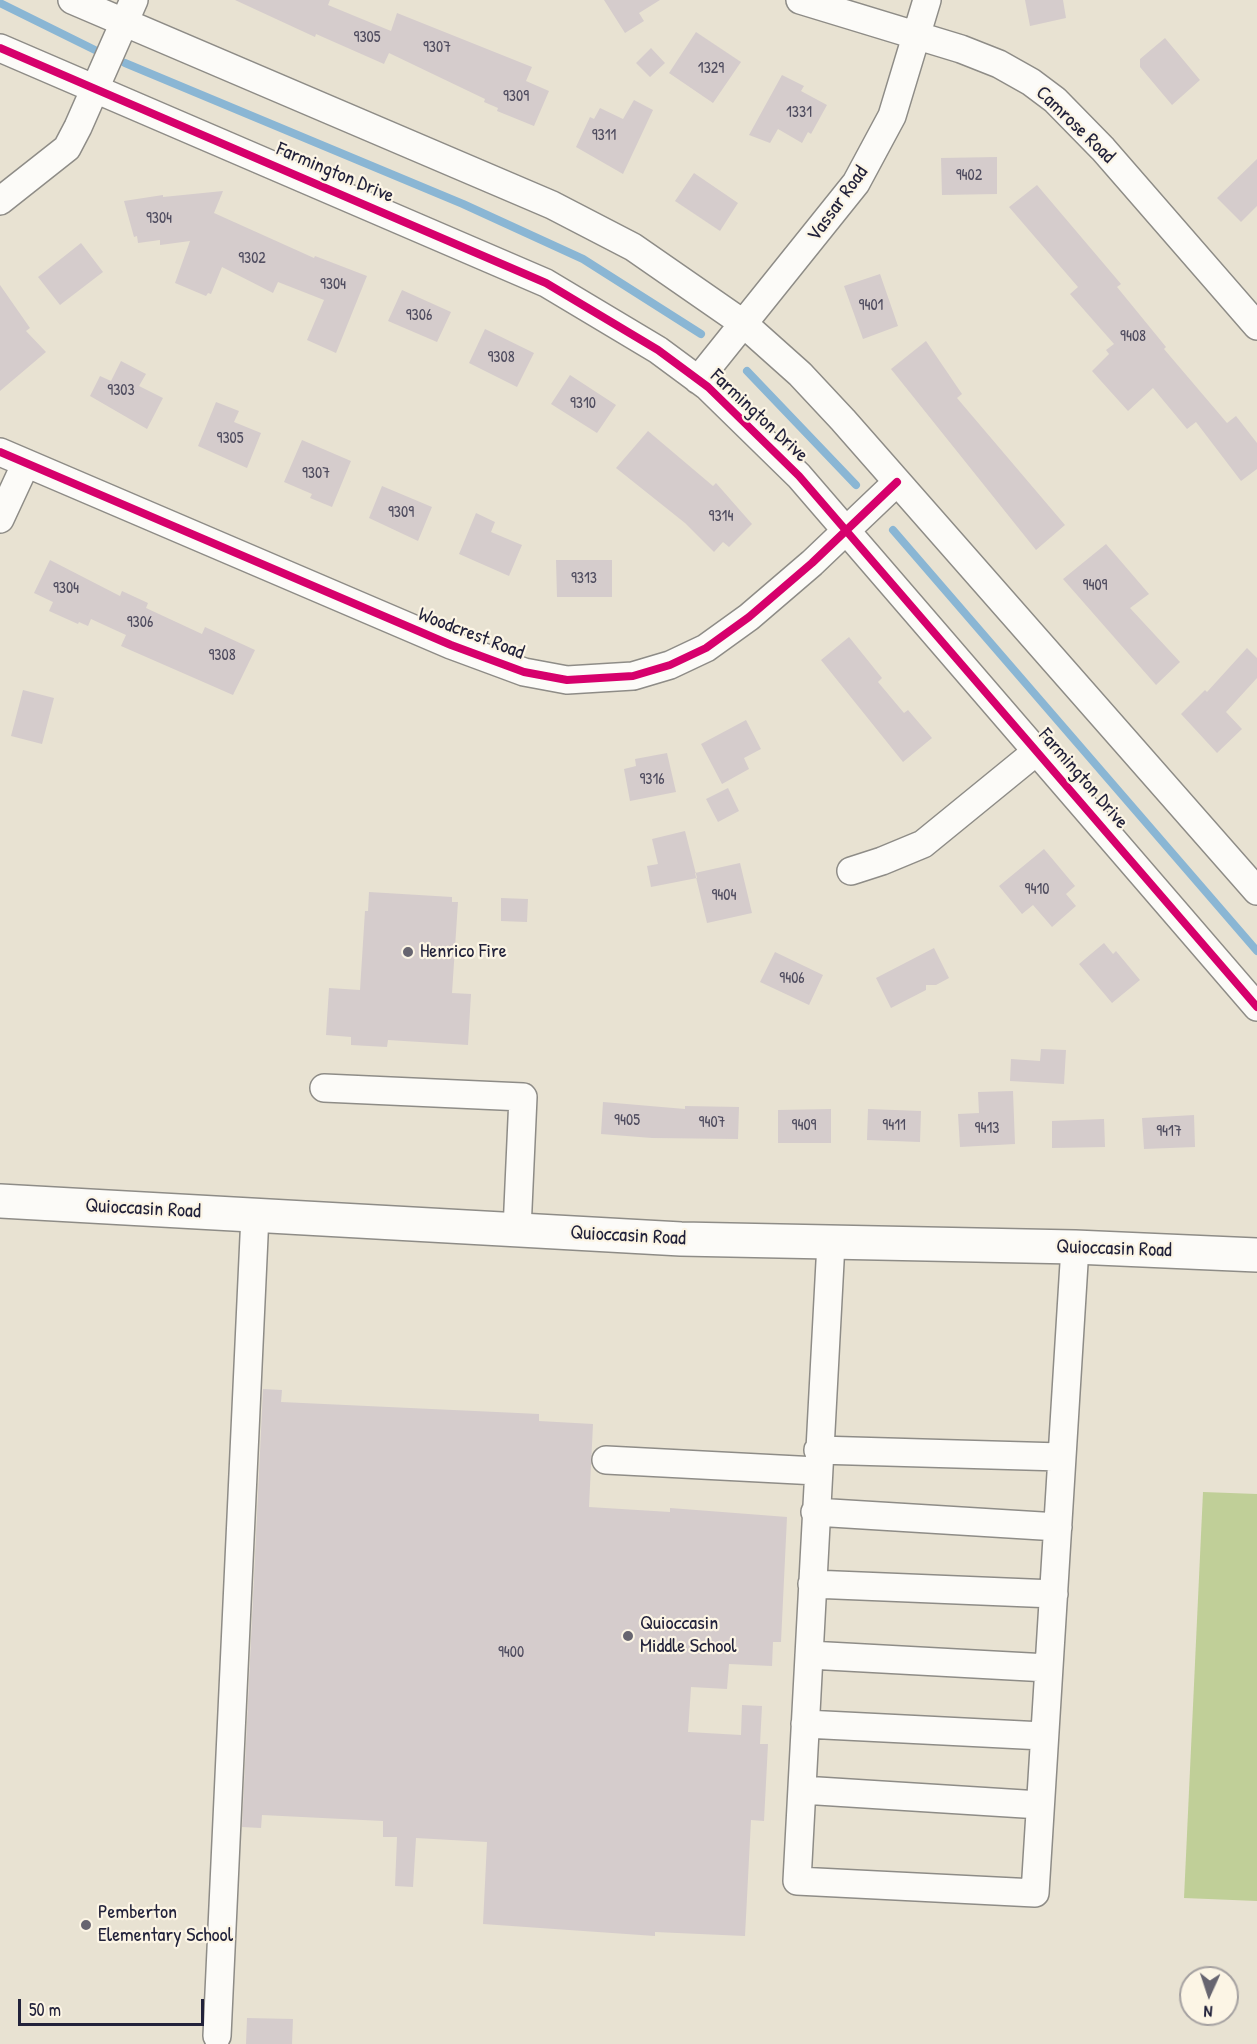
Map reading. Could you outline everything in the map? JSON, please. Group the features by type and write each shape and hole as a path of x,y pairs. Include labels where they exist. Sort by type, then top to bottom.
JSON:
{"main road":[{"name":"Quioccasin Road","path":"0,1201 517,1230 831,1243 1075,1247 1257,1255"}],"street":[{"path":"72,0 130,11 552,205 633,248 744,324 800,374 1257,891"},
{"name":"Camrose Road","path":"800,0 961,49 999,64 1055,100 1103,149 1257,325"},
{"name":"Vassar Road","path":"698,380 861,174 892,116 927,0"},
{"path":"0,201 67,147 96,89 130,11"},
{"name":"Farmington Drive","path":"0,48 546,283 658,350 698,380 799,476 1257,1006"},
{"name":"Woodcrest Road","path":"0,452 451,645 524,672 567,680 600,680 633,676 670,665 706,648 749,617 897,482"},
{"path":"0,519 26,463"},
{"path":"850,871 923,844 1036,751"},
{"path":"324,1088 523,1097 517,1230"},
{"path":"217,2036 255,1215"},
{"path":"831,1243 797,1881 1035,1893 1075,1247"},
{"path":"606,1460 818,1461 1061,1457"},
{"path":"815,1512 1058,1527"},
{"path":"812,1584 1054,1594"},
{"path":"809,1655 1048,1668"},
{"path":"805,1724 1043,1736"},
{"path":"802,1790 1040,1805"}],"green space":[{"path":"1203,1492 1257,1494 1257,1901 1184,1898"}],"building":[{"path":"235,0 330,0 328,5 391,31 397,13 532,67 526,81 549,91 534,126 497,111 498,108 484,102 485,99 389,53 384,64 316,34 315,37"},
{"path":"604,0 660,0 639,13 644,21 625,33"},
{"path":"1025,0 1063,0 1066,18 1030,26"},
{"path":"696,32 741,62 713,103 669,73"},
{"path":"1165,38 1200,80 1172,105 1140,67 1140,59"},
{"path":"651,48 665,63 650,77 636,63"},
{"path":"782,75 804,86 801,91 827,105 811,134 808,132 802,143 778,129 770,143 749,135"},
{"path":"634,100 653,110 623,174 576,147 590,117 594,119 600,108 623,119"},
{"path":"997,157 997,194 942,195 941,158"},
{"path":"1257,159 1257,206 1241,222 1217,198"},
{"path":"694,173 738,203 720,231 675,201"},
{"path":"1037,185 1121,284 1117,287 1166,347 1164,349 1227,423 1236,416 1257,443 1257,469 1241,481 1196,422 1187,429 1153,388 1128,411 1092,371 1109,354 1106,350 1114,344 1070,294 1078,287 1009,207"},
{"path":"223,191 214,213 314,258 315,256 367,276 336,353 307,340 324,300 278,282 273,293 222,267 211,294 208,293 206,296 175,283 190,241 160,245 160,240 138,243 137,236 134,237 124,201 163,195 163,197"},
{"path":"81,243 103,272 60,305 38,277"},
{"path":"880,274 898,326 863,339 844,286"},
{"path":"0,285 30,328 26,331 46,352 0,391"},
{"path":"402,290 451,312 437,342 388,321"},
{"path":"485,329 534,353 517,387 469,363"},
{"path":"926,341 962,394 957,398 1065,525 1036,550 891,369"},
{"path":"121,361 146,374 139,386 163,398 147,429 90,396 100,376 111,381"},
{"path":"570,375 616,405 597,433 551,404"},
{"path":"216,402 239,411 234,422 261,433 247,468 198,446"},
{"path":"648,431 713,486 716,483 752,524 729,547 723,542 714,552 685,523 616,468"},
{"path":"302,440 351,461 332,507 310,498 312,494 284,482"},
{"path":"382,486 432,507 418,541 369,518"},
{"path":"476,513 495,522 491,532 522,545 509,576 459,554"},
{"path":"1106,544 1149,594 1130,608 1180,662 1156,685 1063,579"},
{"path":"50,560 120,596 122,591 148,603 146,608 202,634 205,627 255,650 233,695 121,646 126,635 91,619 88,626 49,611 53,602 34,593"},
{"path":"556,560 612,560 612,597 557,597"},
{"path":"849,637 882,678 878,682 904,713 908,710 932,738 903,762 821,660"},
{"path":"1247,648 1257,658 1257,678 1226,712 1242,729 1217,753 1181,714 1205,690 1207,692"},
{"path":"23,690 54,698 42,744 11,736"},
{"path":"746,720 761,749 744,758 749,769 722,784 701,744"},
{"path":"667,753 676,792 630,801 624,769 636,766 635,759"},
{"path":"728,788 739,811 718,822 706,799"},
{"path":"685,831 697,878 651,887 647,866 658,864 652,839"},
{"path":"1044,849 1075,886 1066,894 1076,906 1052,927 1033,905 1022,914 999,886"},
{"path":"740,863 752,913 707,923 695,873"},
{"name":"Henrico Fire","path":"369,892 452,897 452,902 458,902 452,993 471,994 468,1045 388,1040 387,1047 351,1045 351,1037 326,1035 329,988 360,990 365,911 368,911"},
{"path":"501,898 528,899 527,922 501,921"},
{"path":"1104,943 1113,954 1116,951 1140,980 1112,1003 1079,964"},
{"path":"934,948 949,978 936,985 926,985 926,990 891,1008 876,978"},
{"path":"775,952 823,975 809,1005 760,982"},
{"path":"1041,1049 1066,1050 1064,1084 1010,1081 1011,1059 1040,1061"},
{"path":"1013,1091 1015,1144 960,1147 958,1114 979,1113 978,1092"},
{"path":"603,1102 685,1109 685,1106 739,1107 738,1139 652,1138 601,1134"},
{"path":"831,1109 831,1143 778,1143 778,1110"},
{"path":"868,1109 921,1111 920,1142 867,1140"},
{"path":"1194,1115 1195,1147 1144,1149 1142,1118"},
{"path":"1104,1119 1105,1147 1052,1148 1052,1121"},
{"path":"263,1389 282,1390 281,1402 539,1414 539,1421 593,1424 589,1507 670,1512 670,1508 787,1517 781,1642 773,1642 772,1666 729,1664 727,1689 691,1687 688,1732 741,1735 742,1705 762,1706 760,1744 768,1744 764,1821 751,1820 745,1936 655,1932 655,1936 483,1924 487,1842 416,1838 413,1887 395,1886 397,1837 383,1837 383,1821 262,1815 261,1828 242,1827"},
{"path":"247,2018 293,2019 292,2044 246,2044"}],"waterway":[{"path":"0,3 99,52"},
{"path":"125,63 463,204 583,259 701,334"},
{"path":"747,371 856,485"},
{"path":"893,530 1257,951"}],"cycle path":[{"path":"0,48 546,283 658,350 708,387 799,476 1257,1007"},
{"path":"0,452 451,645 524,672 567,680 633,676 670,665 706,648 749,617 812,563 897,482"}],"place":[{"name":"Henrico Fire","path":"408,952"},
{"name":"Quioccasin Middle School","path":"628,1636"},
{"name":"Pemberton Elementary School","path":"86,1925"}]}
